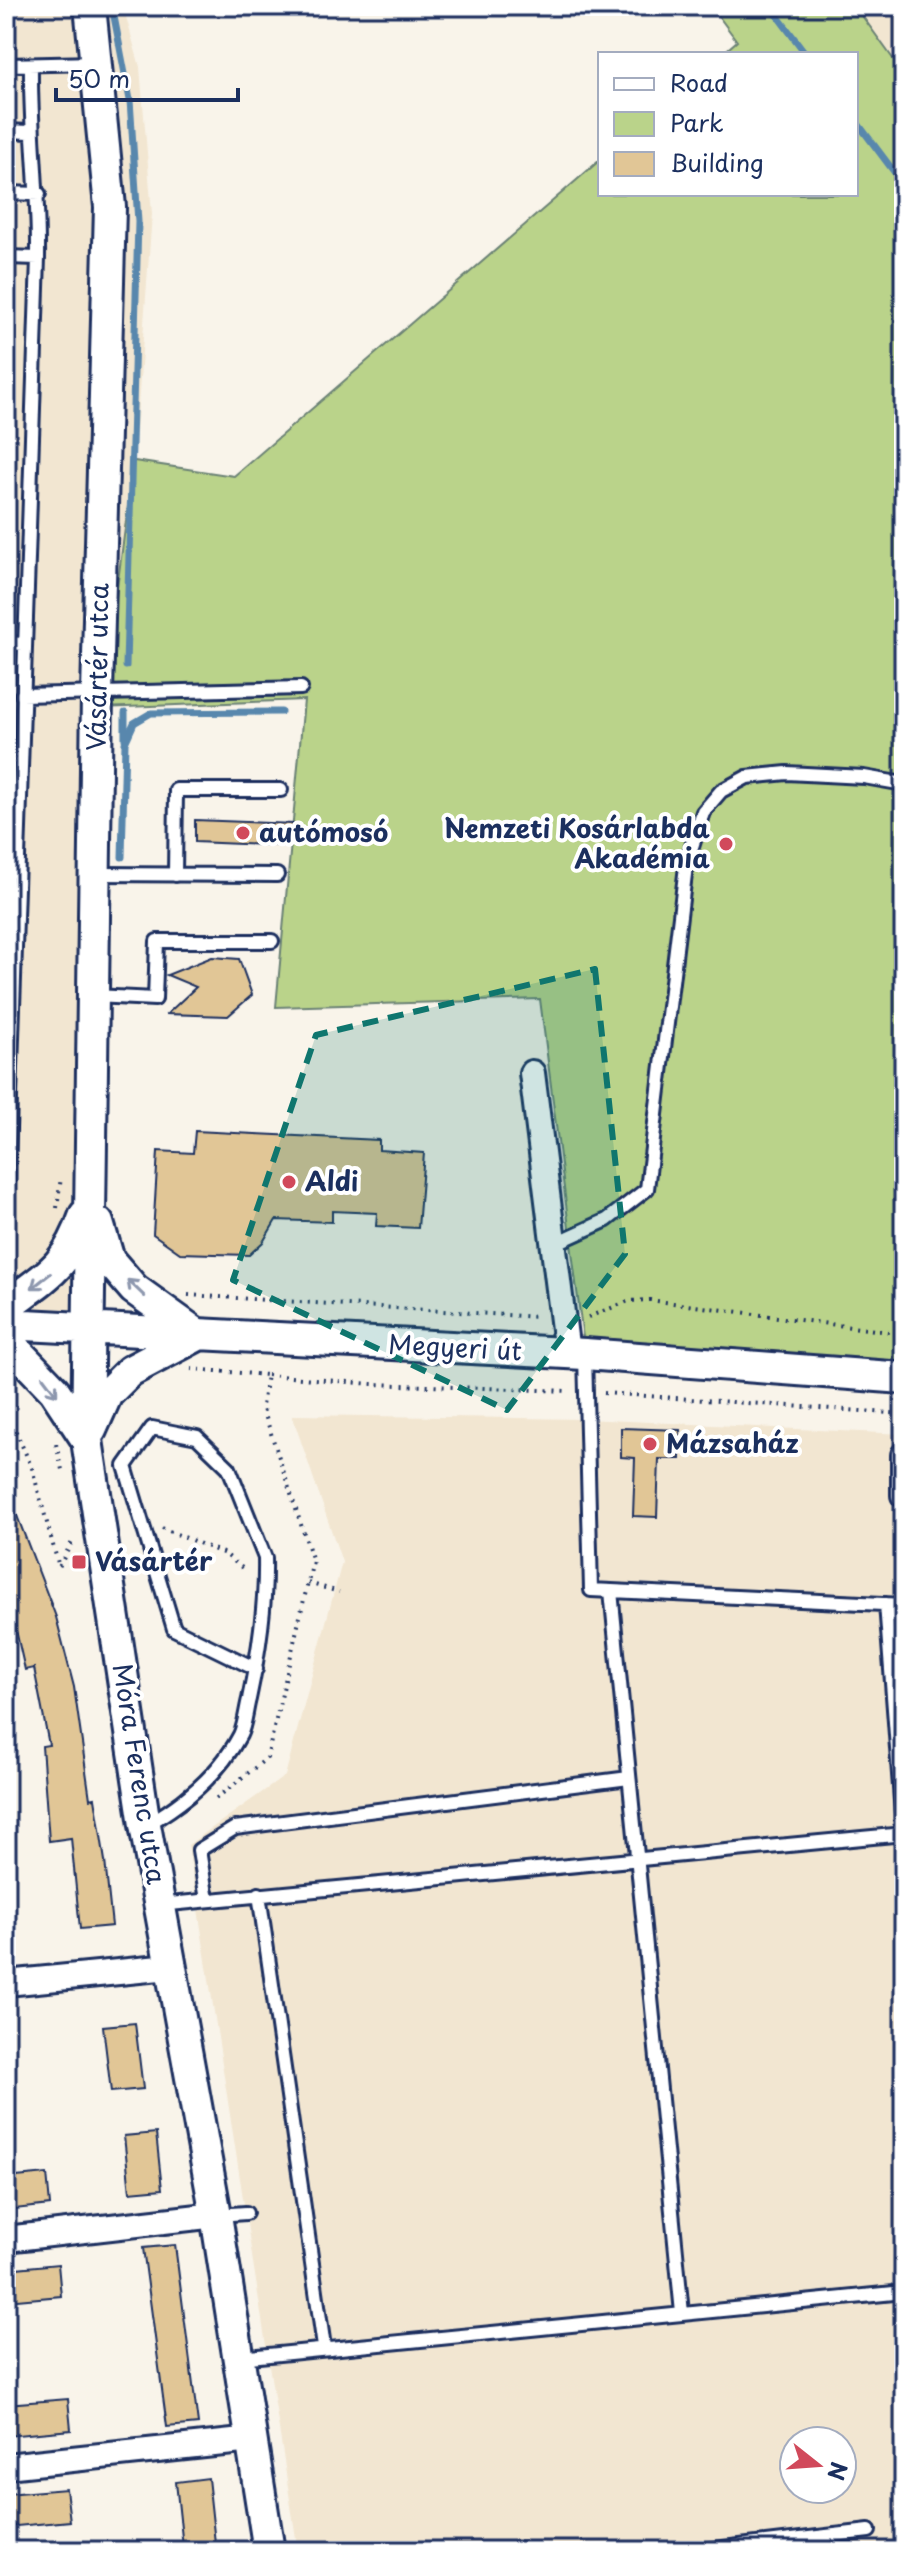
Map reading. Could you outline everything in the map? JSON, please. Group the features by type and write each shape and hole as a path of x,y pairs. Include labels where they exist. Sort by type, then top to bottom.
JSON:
{"street":[{"name":"Vásártér utca","path":"88,1330 97,694 110,207 90,6"},
{"path":"532,1073 552,1245 564,1318 576,1353"},
{"path":"6,1306 44,1281 75,1246 91,1198"},
{"path":"87,1440 107,1394 130,1371 198,1335 134,1289 109,1260 91,1198"},
{"name":"Megyeri út","path":"6,1324 576,1353 904,1378"},
{"name":"Móra Ferenc utca","path":"88,1330 87,1440 145,1825 216,2215 269,2551"},
{"path":"6,1340 54,1390 87,1440"},
{"path":"904,1455 904,1495"},
{"path":"6,1983 170,1967"},
{"path":"6,2239 216,2215"},
{"path":"6,2466 252,2440"}],"lane":[{"path":"6,65 97,63"},
{"path":"6,1218 9,1023 38,258 39,194 30,132 31,66"},
{"path":"6,131 30,132"},
{"path":"6,193 39,194"},
{"path":"6,257 38,258"},
{"path":"6,643 23,644"},
{"path":"22,695 301,688"},
{"path":"6,709 22,710"},
{"path":"552,1245 607,1220 647,1189 686,866 703,812 721,791 747,777 787,773 864,777 904,784"},
{"path":"6,774 20,775"},
{"path":"175,875 176,790 281,790"},
{"path":"95,874 277,875"},
{"path":"94,996 155,999 157,941 272,941"},
{"path":"576,1353 591,1590 904,1605"},
{"path":"145,1825 171,1810 208,1778 241,1733 256,1669 265,1606 265,1558 229,1468 197,1437 152,1428 125,1466 174,1629 256,1669"},
{"path":"611,1591 682,2313"},
{"path":"886,1604 900,1737 904,1843"},
{"path":"207,1900 199,1850 235,1828 629,1778"},
{"path":"159,1905 904,1834"},
{"path":"259,1894 324,2347"},
{"path":"216,2215 246,2213"},
{"path":"239,2358 324,2347 904,2292"},
{"path":"697,2551 869,2531"}],"path":[{"path":"180,1295 564,1318 586,1318 629,1301 650,1300 904,1334"},
{"path":"181,1369 267,1375 262,1406 313,1561 267,1758 206,1806"},
{"path":"6,1409 32,1468 59,1567 78,1529"},
{"path":"56,1443 87,1440"},
{"path":"142,1519 225,1554 246,1571 265,1568"},
{"path":"308,1583 339,1592"}],"highlighted area":[{"path":"595,969 625,1254 507,1410 233,1280 316,1035"}],"shaded area":[{"path":"6,6 123,6 140,67 152,214 134,461 101,708 83,1330 6,1325"},
{"path":"855,6 904,6 904,74"},
{"path":"292,1415 585,1419 904,1434 904,2551 298,2551 188,1845 285,1776 342,1562"}],"green space":[{"path":"711,6 855,6 904,74 904,1378 585,1354 540,999 276,1007 304,700 101,708 134,461 234,476 598,162 598,196 858,196 858,52 724,52 737,41"}],"building":[{"name":"autómosó","path":"195,820 293,824 291,846 195,842"},
{"path":"212,957 239,959 252,995 228,1016 167,1014 196,987 167,975"},
{"name":"Aldi","path":"195,1131 379,1140 379,1150 424,1153 418,1228 376,1226 377,1213 332,1211 332,1222 276,1220 263,1242 249,1255 180,1253 153,1234 158,1151 193,1153"},
{"path":"621,1428 680,1430 680,1459 659,1459 657,1517 633,1516 635,1458 621,1457"},
{"path":"6,1487 56,1617 74,1687 90,1799 95,1798 112,1926 80,1929 71,1838 49,1841 42,1746 49,1745 34,1668 25,1670 13,1617 6,1620"},
{"path":"135,2023 143,2089 111,2092 103,2026"},
{"path":"156,2133 162,2189 130,2192 124,2136"},
{"path":"47,2174 50,2205 6,2210 6,2178"},
{"path":"175,2245 198,2424 167,2427 143,2248"},
{"path":"58,2264 61,2296 6,2301 6,2269"},
{"path":"68,2399 71,2430 6,2436 6,2404"},
{"path":"208,2478 215,2543 183,2547 176,2482"},
{"path":"66,2489 70,2521 6,2527 6,2494"}],"waterway":[{"path":"112,6 130,100 138,222 126,666"},
{"path":"770,6 804,52"},
{"path":"858,124 904,185"},
{"path":"122,857 125,743 134,723 151,713 281,712"},
{"path":"125,713 125,739"}],"place":[{"name":"autómosó","path":"243,833"},
{"name":"Nemzeti Kosárlabda Akadémia","path":"726,844"},
{"name":"Aldi","path":"289,1182"},
{"name":"Mázsaház","path":"650,1444"},
{"name":"Vásártér","path":"79,1562"}]}
